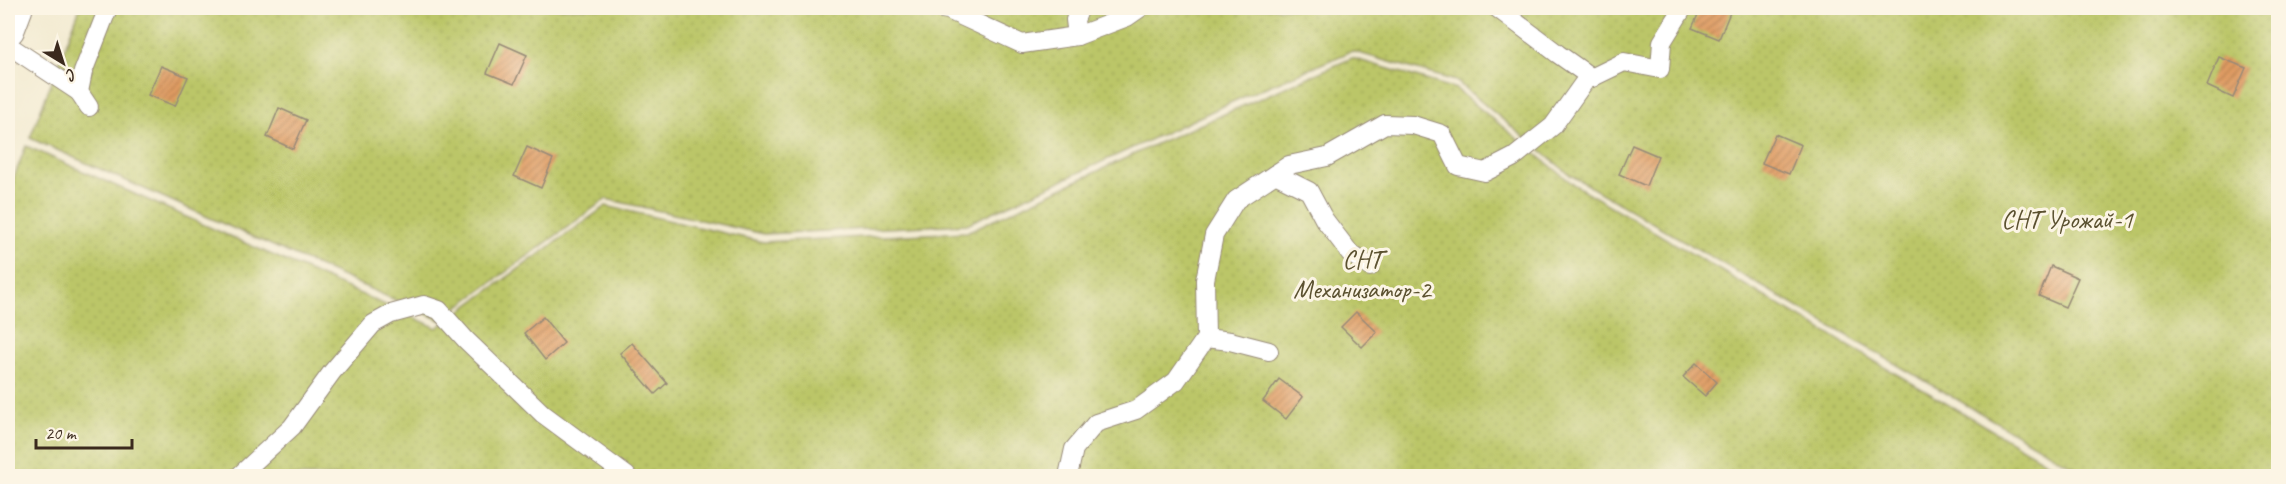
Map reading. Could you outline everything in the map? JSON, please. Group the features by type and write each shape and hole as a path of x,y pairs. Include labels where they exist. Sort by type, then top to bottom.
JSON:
{"street":[{"path":"8,29 16,8"}],"lane":[{"path":"8,45 84,100 82,72 108,8"},
{"path":"936,8 948,10 1022,44 1077,36 1127,17 1140,8"},
{"path":"1077,36 1075,20 1080,8"},
{"path":"1497,8 1593,78"},
{"path":"1068,477 1074,449 1096,423 1136,410 1176,381 1206,338 1205,280 1214,236 1236,200 1289,165 1327,157 1385,124 1413,125 1442,134 1458,166 1485,172 1514,157 1553,126 1586,81 1624,62 1660,69 1662,42 1683,8"},
{"path":"1275,174 1309,191 1324,219 1350,253 1370,267"},
{"path":"238,477 292,427 332,372 373,324 391,314 424,305 439,310 466,340 543,414 627,477"},
{"path":"1206,338 1230,341 1269,351"}],"green space":[{"name":"СНТ Урожай-1","path":"80,8 2278,8 2278,471 2211,476 2089,476 1570,175 1456,81 1352,51 1247,95 967,224 764,234 606,199 440,320 30,138"},
{"name":"СНТ Механизатор-2","path":"1352,58 1456,89 1573,184 2070,476 8,476 8,193 26,146 437,328 606,206 763,242 967,232 1156,144"}],"building":[{"path":"1701,8 1731,10 1719,39 1692,28"},
{"path":"500,43 527,55 514,84 487,73"},
{"path":"2219,57 2246,68 2233,98 2207,86"},
{"path":"161,66 188,77 175,106 148,95"},
{"path":"279,108 306,120 293,149 267,137"},
{"path":"1775,134 1801,145 1789,174 1762,163"},
{"path":"1632,145 1658,156 1646,186 1619,174"},
{"path":"527,147 553,159 541,188 514,176"},
{"path":"2051,266 2078,278 2065,307 2039,296"},
{"path":"1356,312 1377,332 1362,347 1341,327"},
{"path":"543,317 564,343 545,360 524,333"},
{"path":"632,343 667,383 655,394 620,353"},
{"path":"1696,363 1717,382 1705,396 1683,377"},
{"path":"1279,379 1303,397 1286,419 1263,401"}]}
